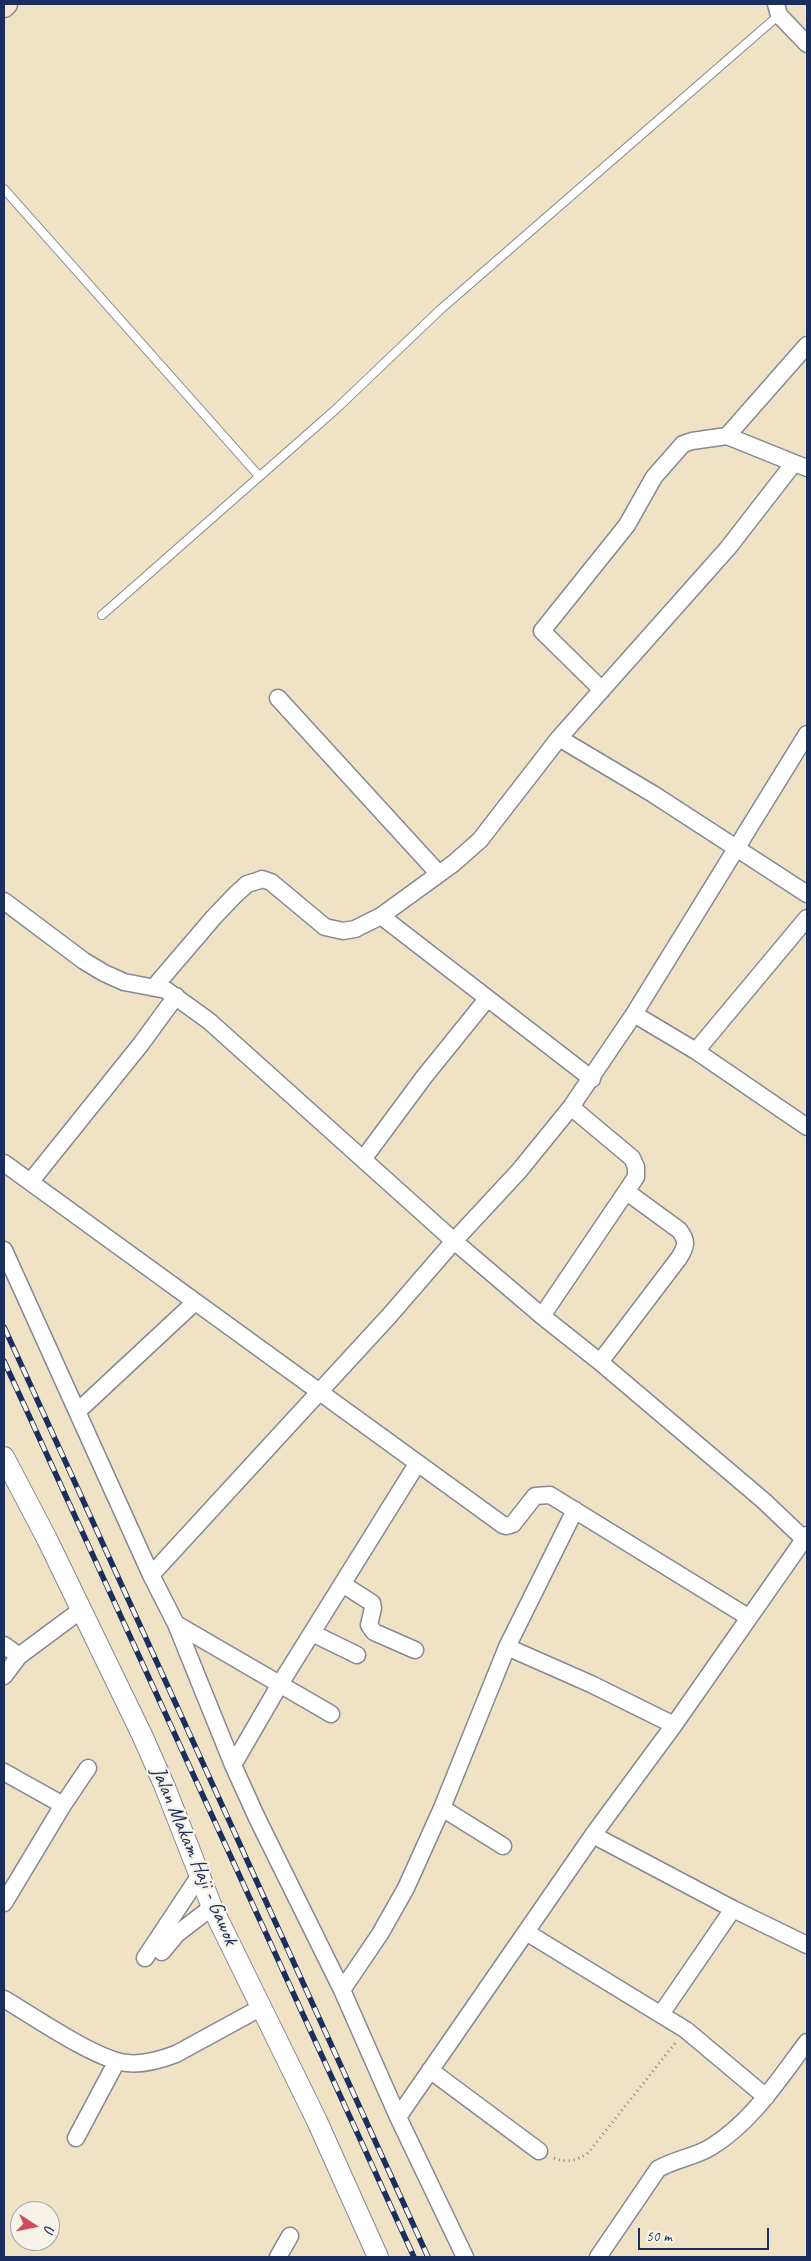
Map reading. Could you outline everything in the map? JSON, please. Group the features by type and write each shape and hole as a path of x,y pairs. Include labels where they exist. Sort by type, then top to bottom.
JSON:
{"street":[{"path":"777,10 807,44"},
{"path":"727,436 807,345"},
{"path":"155,986 214,917 247,884 262,879 271,882 315,920 333,931 355,929 382,916 439,874 480,840 559,738 602,690 801,466 727,436 683,444 654,476 627,525 543,627 543,634 602,690"},
{"path":"278,698 439,874"},
{"path":"151,1575 390,1315 454,1240 519,1171 572,1107 634,1014 807,734"},
{"path":"559,738 653,794 807,894"},
{"path":"4,901 104,973 124,982 155,986 176,996 209,1021 454,1240 764,1501 806,1539 748,1617 674,1725 593,1835 398,2117"},
{"path":"382,916 486,999 592,1079"},
{"path":"696,1051 807,918"},
{"path":"31,1181 141,1044 176,996"},
{"path":"364,1158 424,1077 486,999"},
{"path":"634,1014 696,1051 807,1127"},
{"path":"542,1316 636,1177 635,1162 572,1107"},
{"path":"4,1163 31,1181 194,1303 320,1391 418,1464 506,1526 512,1524 536,1496 550,1495 748,1617"},
{"path":"600,1362 679,1258 686,1244 685,1236 679,1230 627,1192"},
{"path":"4,1250 151,1575 176,1624 233,1765 342,1990 398,2117 465,2257"},
{"path":"78,1412 194,1303"},
{"name":"Jalan Makam Haji - Gawok","path":"4,1457 81,1610 165,1787 212,1907 338,2165 378,2257"},
{"path":"233,1765 280,1684 344,1585 418,1464"},
{"path":"342,1990 380,1934 406,1888 442,1808 507,1647 575,1510"},
{"path":"344,1585 372,1603 373,1608 369,1625 374,1632 415,1650"},
{"path":"4,1676 19,1656 81,1610"},
{"path":"176,1624 331,1714"},
{"path":"312,1632 357,1656"},
{"path":"4,1645 19,1656"},
{"path":"507,1647 591,1684 674,1725"},
{"path":"4,1903 62,1805 88,1768"},
{"path":"4,1772 62,1805"},
{"path":"442,1808 503,1846"},
{"path":"593,1835 733,1909 807,1945"},
{"path":"145,1958 200,1875"},
{"path":"162,1952 177,1934 212,1907"},
{"path":"662,2014 733,1909"},
{"path":"526,1932 686,2030 766,2097"},
{"path":"4,1999 89,2048 117,2061 135,2064 163,2059 262,2007"},
{"path":"598,2257 658,2169 710,2148 728,2136 766,2097 807,2042"},
{"path":"76,2138 117,2061"},
{"path":"430,2070 540,2151"},
{"path":"278,2257 290,2236"}],"lane":[{"path":"102,615 335,410 442,309 777,10"},
{"path":"4,189 259,476"}],"path":[{"path":"540,2151 550,2157 564,2161 578,2160 588,2153 686,2030"}],"railway":[{"path":"4,1327 428,2257"},
{"path":"4,1361 414,2257"}]}
